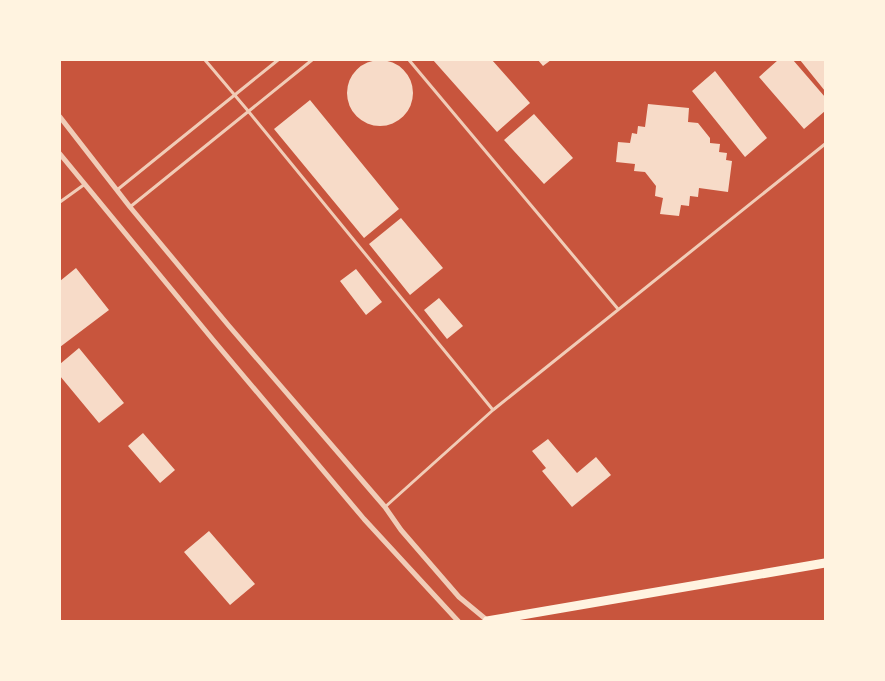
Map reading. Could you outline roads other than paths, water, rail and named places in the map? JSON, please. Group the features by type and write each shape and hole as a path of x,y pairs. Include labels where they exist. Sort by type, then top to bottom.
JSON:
{"main road":[{"path":"488,621 825,563"}],"street":[{"path":"60,117 130,207 229,326 385,507 401,530 459,597 488,621"},
{"path":"60,154 364,519 458,621"}],"lane":[{"path":"205,60 493,410"},
{"path":"118,190 278,60"},
{"path":"130,207 312,60"},
{"path":"409,60 618,308"},
{"path":"385,507 493,410 825,144"},
{"path":"60,202 84,184"}]}
